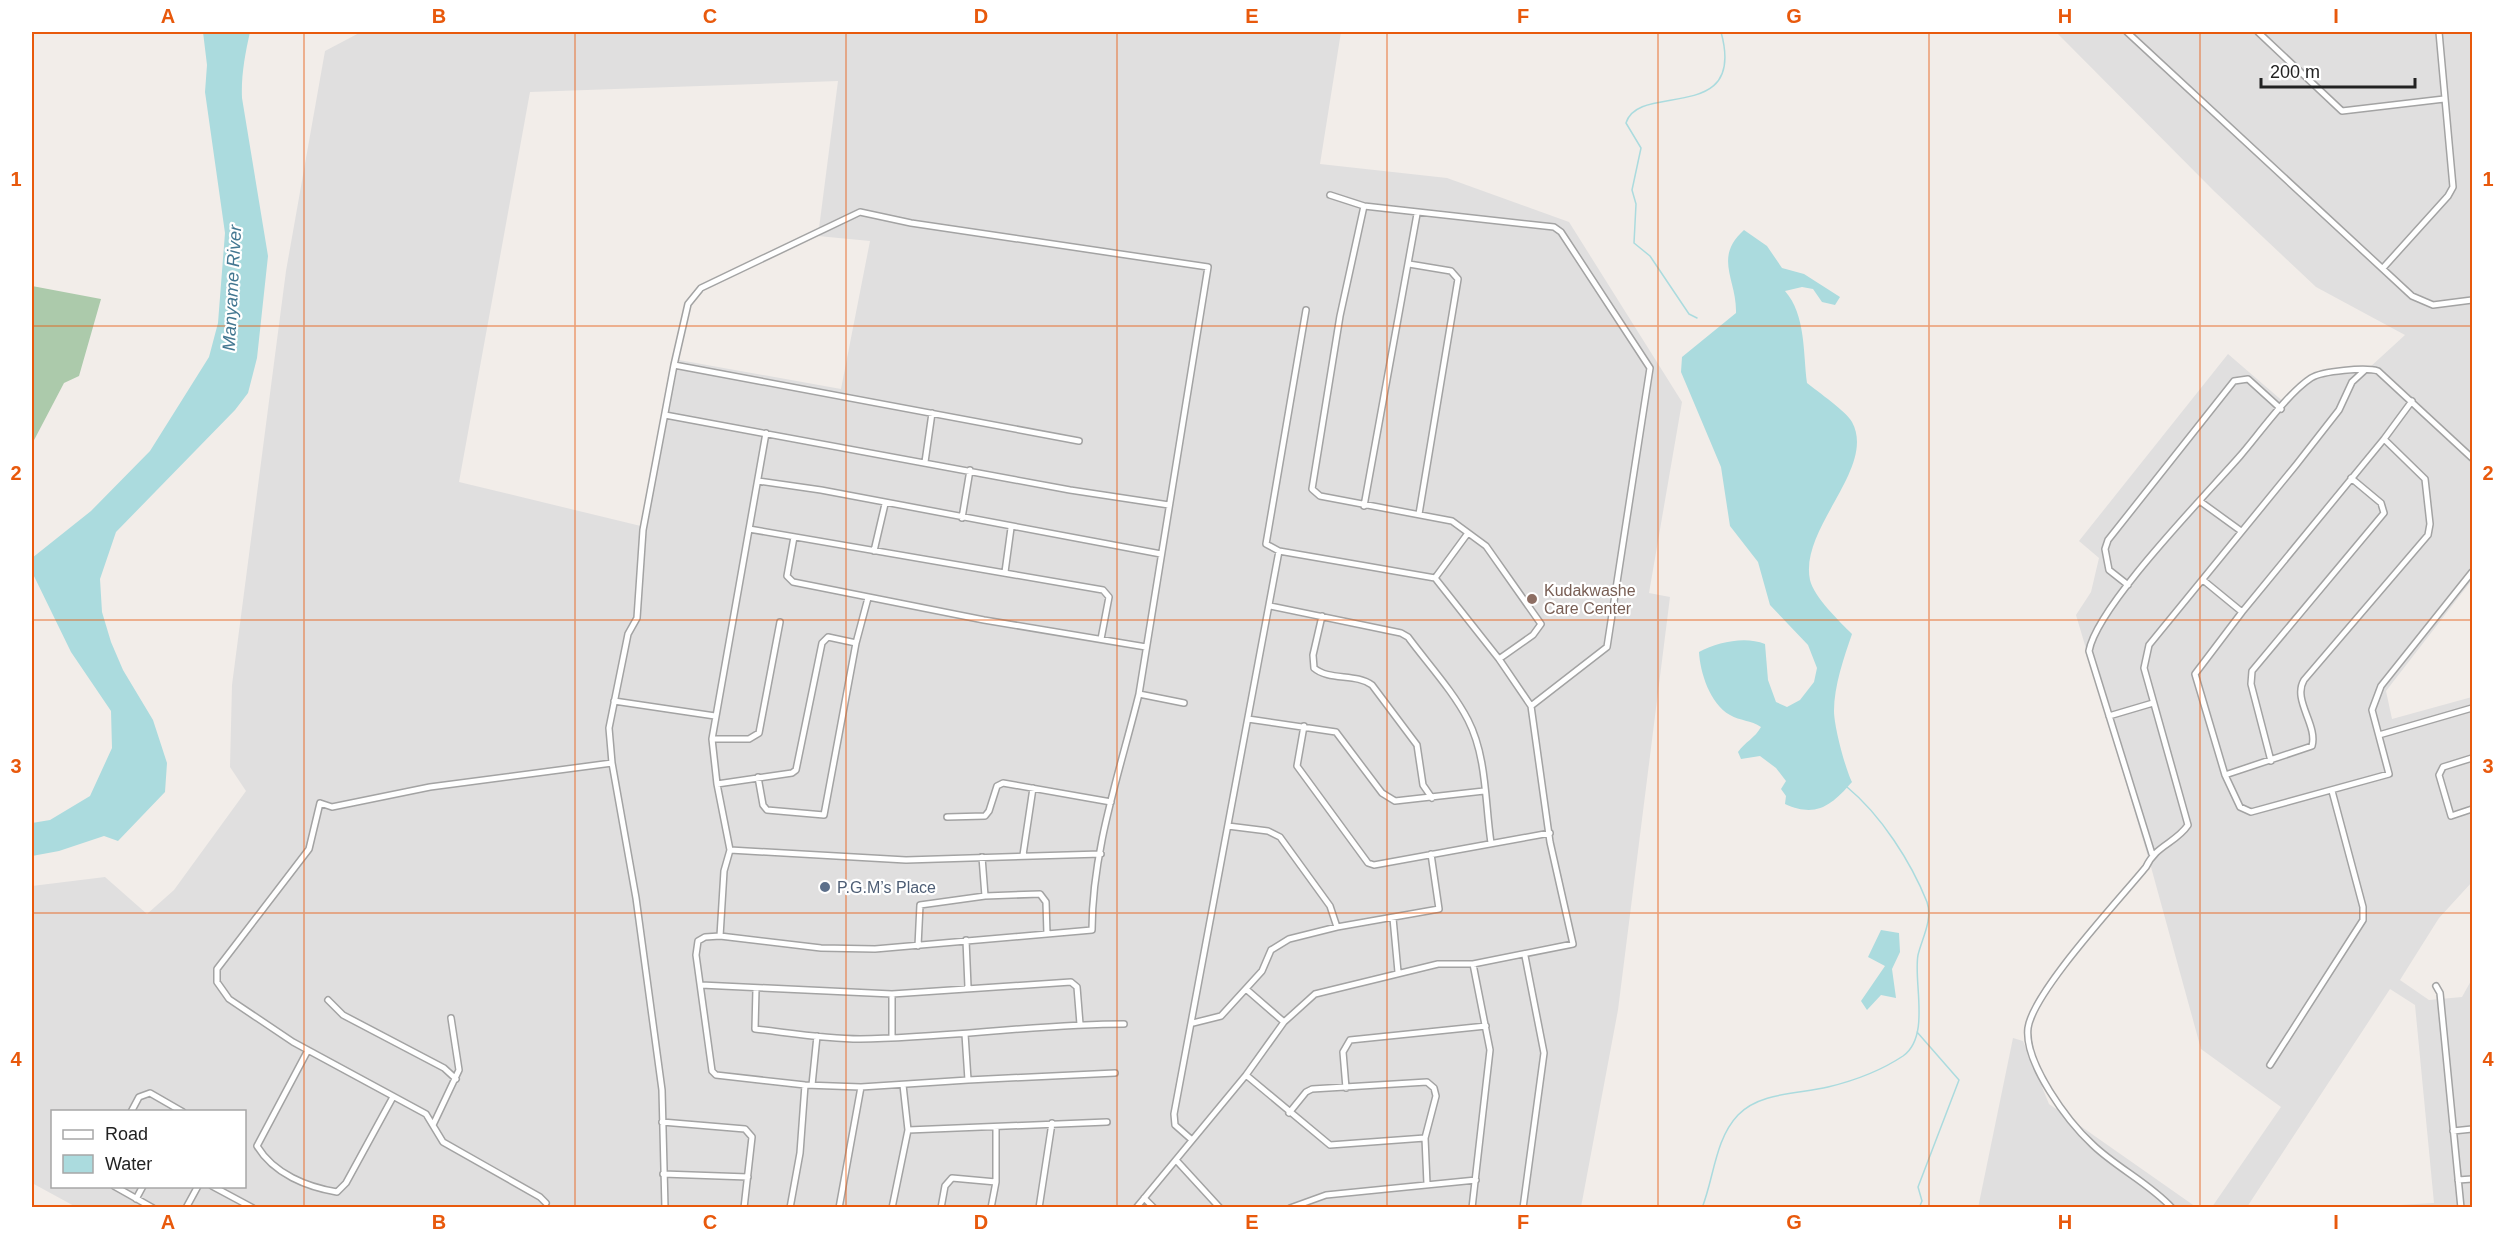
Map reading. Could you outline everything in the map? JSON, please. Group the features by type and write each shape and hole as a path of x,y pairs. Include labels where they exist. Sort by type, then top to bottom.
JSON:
{"street":[{"path":"2127,32 2412,296 2433,305 2472,300"},
{"path":"2258,32 2342,111 2444,99"},
{"path":"2383,268 2448,196 2452,187 2439,32"},
{"path":"1330,195 1364,206 1528,223 1558,229 1650,368 1607,647 1531,706"},
{"path":"1364,206 1340,315 1312,489 1320,496 1452,521 1486,546 1541,624 1533,635 1499,659"},
{"path":"665,1208 662,1089 636,898 612,763 609,728 628,634 636,618 640,594 643,530 674,365 688,304 701,288 860,212 911,223 1208,267 1139,694 1111,802 1092,909 1092,930 918,946 821,948 720,936 705,937 698,941 696,955 713,1074 808,1085 861,1087 1115,1073"},
{"path":"1364,506 1417,213"},
{"path":"1409,264 1450,271 1458,279 1419,514"},
{"path":"1136,1208 1246,1076 1284,1022 1315,994 1398,972 1443,963 1473,964 1525,956 1573,944 1550,833 1531,706 1499,659 1435,578 1279,551 1266,544 1306,310"},
{"path":"674,365 1079,441"},
{"path":"2172,1208 2094,1146 2061,1112 2029,1048 2028,1029 2032,1011 2050,984 2146,867 2152,854 2183,833 2188,825 2144,668 2146,652 2332,419 2345,400 2352,382 2365,370"},
{"path":"2152,854 2090,651 2098,629 2128,585 2281,409 2315,376 2365,370 2378,371 2472,458"},
{"path":"2128,585 2109,570 2105,549 2108,540 2234,381 2248,379 2281,409"},
{"path":"2412,401 2385,439 2351,477 2195,674 2235,802 2246,811 2389,774 2372,710 2378,691 2472,572"},
{"path":"925,462 932,413"},
{"path":"665,416 766,432 1070,490 1169,505"},
{"path":"720,936 724,871 730,850 717,784 712,740 766,432"},
{"path":"2225,775 2312,746 2312,735 2300,691 2304,680 2428,535 2430,528 2425,479 2385,439"},
{"path":"962,518 970,470"},
{"path":"2271,761 2251,684 2252,671 2384,513 2381,502 2351,477"},
{"path":"758,481 821,490 1011,528 1161,554"},
{"path":"2200,502 2241,531"},
{"path":"874,551 885,504"},
{"path":"1005,572 1011,528"},
{"path":"749,529 1103,590 1109,597 1101,639"},
{"path":"1435,578 1468,533"},
{"path":"794,537 787,576 793,582 868,598 1146,647"},
{"path":"1192,1140 1175,1125 1174,1114 1193,1023 1279,551"},
{"path":"2203,580 2242,612"},
{"path":"758,777 763,805 767,810 824,815 856,643 868,598"},
{"path":"1270,606 1401,633 1408,637 1469,721 1483,772 1491,843"},
{"path":"1322,616 1313,655 1314,668 1321,672 1365,681 1372,685 1416,745 1423,785 1432,798"},
{"path":"712,740 749,739 759,733 780,622"},
{"path":"717,784 792,773 796,770 822,643 828,637 856,643"},
{"path":"1139,694 1184,703"},
{"path":"614,701 715,716"},
{"path":"2109,716 2153,703"},
{"path":"2379,735 2472,708"},
{"path":"1248,719 1336,732 1387,797 1402,802 1484,791"},
{"path":"1304,726 1298,766 1368,863 1374,864 1550,833"},
{"path":"2472,758 2443,767 2439,775 2451,816 2472,809"},
{"path":"546,1203 540,1197 443,1142 436,1135 434,1125 426,1114 308,1050 229,999 217,982 217,969 309,849 320,803 332,807 419,789 612,763"},
{"path":"947,817 985,816 999,784 1111,802"},
{"path":"1023,855 1033,788"},
{"path":"2270,1065 2363,920 2363,907 2332,790"},
{"path":"1228,826 1268,831 1280,837 1332,909 1337,927"},
{"path":"730,850 906,860 1101,854"},
{"path":"1193,1023 1221,1017 1262,971 1273,948 1289,939 1337,927 1439,909 1431,854"},
{"path":"982,857 985,896"},
{"path":"918,946 920,905 985,896 1040,894 1046,902 1047,934"},
{"path":"1393,918 1398,972"},
{"path":"966,940 968,987"},
{"path":"1523,1208 1544,1053 1525,956"},
{"path":"1472,1208 1490,1050 1473,964"},
{"path":"701,985 892,994 968,987 1071,982 1077,987 1080,1024"},
{"path":"2436,986 2440,993 2461,1208"},
{"path":"756,989 755,1029 817,1036 860,1039 965,1034 1080,1024 1124,1024"},
{"path":"1246,989 1284,1022"},
{"path":"892,994 892,1036"},
{"path":"328,1000 343,1015 444,1068 456,1079"},
{"path":"434,1125 456,1079 459,1066 451,1018"},
{"path":"1346,1088 1343,1052 1350,1040 1486,1026"},
{"path":"965,1034 968,1080"},
{"path":"790,1208 817,1036"},
{"path":"308,1050 257,1146 266,1161 295,1178 314,1188 337,1192 346,1183 393,1097"},
{"path":"1246,1076 1321,1140 1335,1146 1425,1138"},
{"path":"1289,1113 1308,1090 1427,1082 1434,1089 1436,1096 1425,1138 1426,1184"},
{"path":"892,1208 908,1130 903,1085"},
{"path":"839,1208 861,1087"},
{"path":"132,1110 139,1097 150,1094 179,1110"},
{"path":"662,1122 745,1129 752,1137 744,1208"},
{"path":"908,1130 1107,1122"},
{"path":"1039,1208 1052,1124"},
{"path":"991,1208 996,1182 996,1128"},
{"path":"2453,1131 2472,1129"},
{"path":"1176,1160 1221,1208"},
{"path":"663,1174 748,1177"},
{"path":"941,1208 945,1186 952,1178 996,1182"},
{"path":"2458,1180 2472,1179"},
{"path":"1290,1208 1323,1195 1476,1180"},
{"path":"118,1188 153,1208"},
{"path":"136,1198 142,1188"},
{"path":"186,1208 197,1188"},
{"path":"216,1188 253,1208"},
{"path":"1144,1197 1154,1208"}],"shaded area":[{"path":"361,32 1341,32 1320,164 1447,178 1569,222 1682,402 1649,593 1670,597 1618,1010 1581,1207 76,1207 32,1183 32,886 105,877 147,914 174,890 246,791 230,767 232,685 286,271 325,51","holes":["838,81 818,236 870,241 841,389 679,360 645,527 459,482 530,92"]},
{"path":"2056,32 2472,32 2472,580 2386,691 2392,719 2472,697 2472,882 2439,918 2400,980 2429,1000 2462,997 2472,979 2472,1207 2365,1207 2434,1203 2415,1005 2390,989 2247,1207 2212,1207 2281,1107 2201,1049 2151,867 2076,615 2091,592 2099,558 2079,541 2228,354 2286,404 2321,370 2369,368 2405,335 2316,287 2214,191"},
{"path":"2013,1038 2023,1041 2049,1104 2196,1207 1978,1208"}],"green space":[{"path":"32,286 101,299 79,376 64,383 32,444"}],"water":[{"name":"Manyame River","path":"203,32 250,32 244,65 242,98 268,256 257,358 248,393 235,410 116,532 100,579 102,612 111,642 123,670 153,720 167,763 165,792 118,841 104,836 59,851 32,856 32,823 50,820 90,796 112,748 111,711 71,652 32,572 32,558 91,511 150,451 209,357 218,323 225,233 205,92 207,65"},
{"path":"1744,230 1767,246 1782,268 1804,274 1840,297 1835,305 1822,302 1813,289 1802,287 1785,291 1797,311 1800,323 1807,383 1849,418 1857,440 1854,459 1847,478 1815,540 1810,560 1812,587 1828,609 1852,634 1838,682 1834,711 1840,747 1852,782 1837,798 1814,810 1785,804 1786,796 1781,789 1786,781 1776,768 1760,756 1741,759 1738,752 1761,727 1730,715 1717,703 1707,687 1699,652 1715,645 1740,640 1765,644 1768,680 1776,702 1787,707 1800,700 1814,682 1817,668 1808,645 1770,605 1758,562 1730,526 1721,467 1681,372 1682,357 1736,313 1728,260 1735,240"},
{"path":"1881,930 1899,933 1900,952 1892,969 1896,998 1881,995 1867,1010 1861,1001 1885,966 1868,957"}],"waterway":[{"path":"1697,318 1689,314 1650,256 1634,243 1636,204 1632,190 1641,148 1626,123 1635,111 1650,104 1706,91 1719,80 1725,61 1721,32"},
{"path":"1702,1208 1724,1135 1738,1115 1747,1107 1768,1098 1828,1087 1867,1074 1903,1056 1911,1047 1916,1036 1919,1022 1917,966 1928,922 1927,902 1913,871 1894,840 1872,811 1847,787"},
{"path":"1917,1032 1959,1080 1918,1187 1922,1201 1919,1208"}],"place":[{"name":"Kudakwashe Care Center","path":"1532,599"},
{"name":"P.G.M’s Place","path":"825,887"}]}
